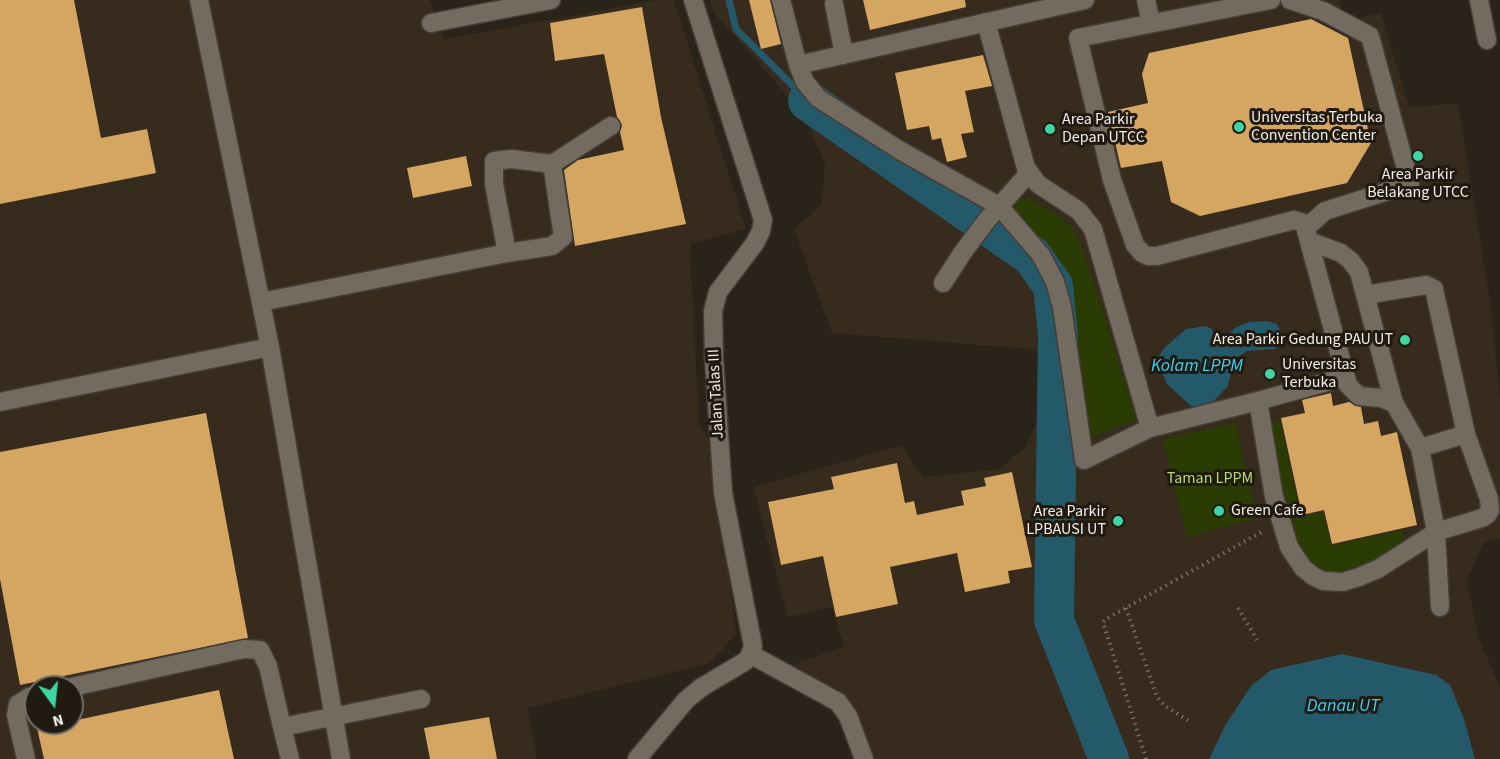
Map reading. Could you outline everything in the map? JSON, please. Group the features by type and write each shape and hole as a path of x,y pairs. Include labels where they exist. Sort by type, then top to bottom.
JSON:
{"street":[{"path":"199,0 270,346 341,759"},
{"path":"430,23 551,0"},
{"name":"Jalan Talas III","path":"693,0 763,220 755,243 718,292 713,311 723,493 753,646 750,654"},
{"path":"781,0 798,66 818,98 901,151 999,206 1041,255 1055,282 1062,307 1084,460 1150,428 1345,377"},
{"path":"798,66 1085,0"},
{"path":"1146,0 1151,23"},
{"path":"1271,0 1078,38 1112,180 1138,249 1148,256 1158,256 1294,220 1301,221 1308,234 1345,377 1354,393 1394,403"},
{"path":"1290,0 1323,11 1370,36 1410,184 1325,211 1308,234"},
{"path":"1479,0 1487,40"},
{"path":"834,4 844,55"},
{"path":"986,22 1023,161 1029,173 1038,184 1079,211 1090,223 1150,428"},
{"path":"507,253 494,184 494,161 511,159 552,164 611,126"},
{"path":"261,302 552,246 563,237 552,164"},
{"path":"943,283 987,220 1029,173"},
{"path":"1308,234 1341,253 1359,272 1394,403 1420,448 1436,532 1440,607"},
{"path":"1258,401 1274,497 1289,547 1295,558 1312,576 1329,583 1343,582 1378,568 1436,532 1482,518 1490,510 1489,499 1466,434 1434,289 1426,285 1365,295"},
{"path":"0,402 270,346"},
{"path":"1420,448 1466,434"},
{"path":"84,684 244,650 260,650 268,666 290,759"},
{"path":"637,759 693,694 744,662 750,654 838,702 848,717 864,759"},
{"path":"282,727 421,699"},
{"path":"24,700 18,704 16,715 26,759"}],"path":[{"path":"1146,759 1103,626 1106,619 1281,521"},
{"path":"1126,608 1157,697 1165,706 1192,723"},
{"path":"1238,608 1257,640"}],"shaded area":[{"path":"0,0 430,0 444,39 658,0 674,0 746,229 690,244 699,424 715,451 736,634 710,663 528,708 537,759 0,759"},
{"name":"Universitas Terbuka","path":"710,0 1340,0 1344,21 1381,13 1409,107 1458,103 1490,300 1500,399 1500,539 1483,543 1467,581 1479,639 1500,686 1500,759 868,759 850,714 777,670 844,647 832,607 788,617 753,487 902,445 923,477 1000,469 1026,446 1045,402 1043,350 832,333 794,229 821,205 825,164 804,114 713,12"}],"green space":[{"path":"1029,198 1072,227 1082,248 1137,421 1089,437 1066,294 1059,269 1045,246 1001,216 1013,201"},
{"path":"1280,420 1301,516 1323,512 1331,546 1403,530 1404,539 1396,549 1362,565 1335,573 1314,564 1303,552 1286,509 1266,423"},
{"name":"Taman LPPM","path":"1235,423 1257,518 1187,537 1163,439"}],"water":[{"name":"Kolam LPPM","path":"1267,321 1277,324 1282,334 1281,342 1275,349 1247,351 1233,360 1228,386 1212,403 1192,407 1167,384 1158,363 1159,356 1164,348 1186,329 1206,326 1212,329 1214,337 1219,340 1236,327 1250,322"},
{"name":"Danau UT","path":"1342,654 1436,675 1450,685 1464,719 1475,759 1209,759 1226,724 1251,686 1271,670"}],"building":[{"path":"0,0 74,0 101,138 147,129 156,173 0,204"},
{"path":"749,0 770,0 781,44 761,49"},
{"path":"863,0 965,0 966,7 870,30"},
{"path":"642,7 661,117 686,224 575,246 564,170 578,160 624,150 620,132 622,125 617,117 604,54 555,61 550,23"},
{"name":"Universitas Terbuka Convention Center","path":"1311,19 1348,38 1371,143 1347,183 1200,216 1171,202 1162,161 1121,168 1108,112 1148,103 1142,74 1149,53"},
{"path":"983,55 992,86 965,91 974,132 961,134 967,157 947,162 941,138 932,140 929,126 907,130 895,73"},
{"path":"466,156 472,186 413,198 407,168"},
{"path":"1331,393 1333,406 1349,402 1361,407 1364,424 1378,421 1381,436 1397,432 1417,525 1332,544 1324,510 1302,515 1281,418 1305,413 1302,400"},
{"path":"206,413 248,638 69,675 24,675 24,684 20,685 0,579 0,452"},
{"path":"897,463 905,503 914,501 917,515 964,505 961,491 986,486 984,478 1012,472 1032,567 1008,571 1010,583 965,592 957,553 890,567 898,604 836,617 823,556 781,565 768,502 834,489 831,477"},
{"path":"219,690 234,759 44,759 39,735 84,735 84,718"},
{"path":"489,717 497,759 430,759 424,728"}],"waterway":[{"path":"729,0 736,29 808,101"},
{"path":"808,101 1032,256 1053,286 1058,334 1054,620 1109,759"}],"place":[{"name":"Universitas Terbuka Convention Center","path":"1239,127"},
{"name":"Area Parkir Depan UTCC","path":"1050,129"},
{"name":"Area Parkir Belakang UTCC","path":"1418,156"},
{"name":"Area Parkir Gedung PAU UT","path":"1405,340"},
{"name":"Universitas Terbuka","path":"1270,374"},
{"name":"Green Cafe","path":"1219,511"},
{"name":"Area Parkir LPBAUSI UT","path":"1118,521"}]}
